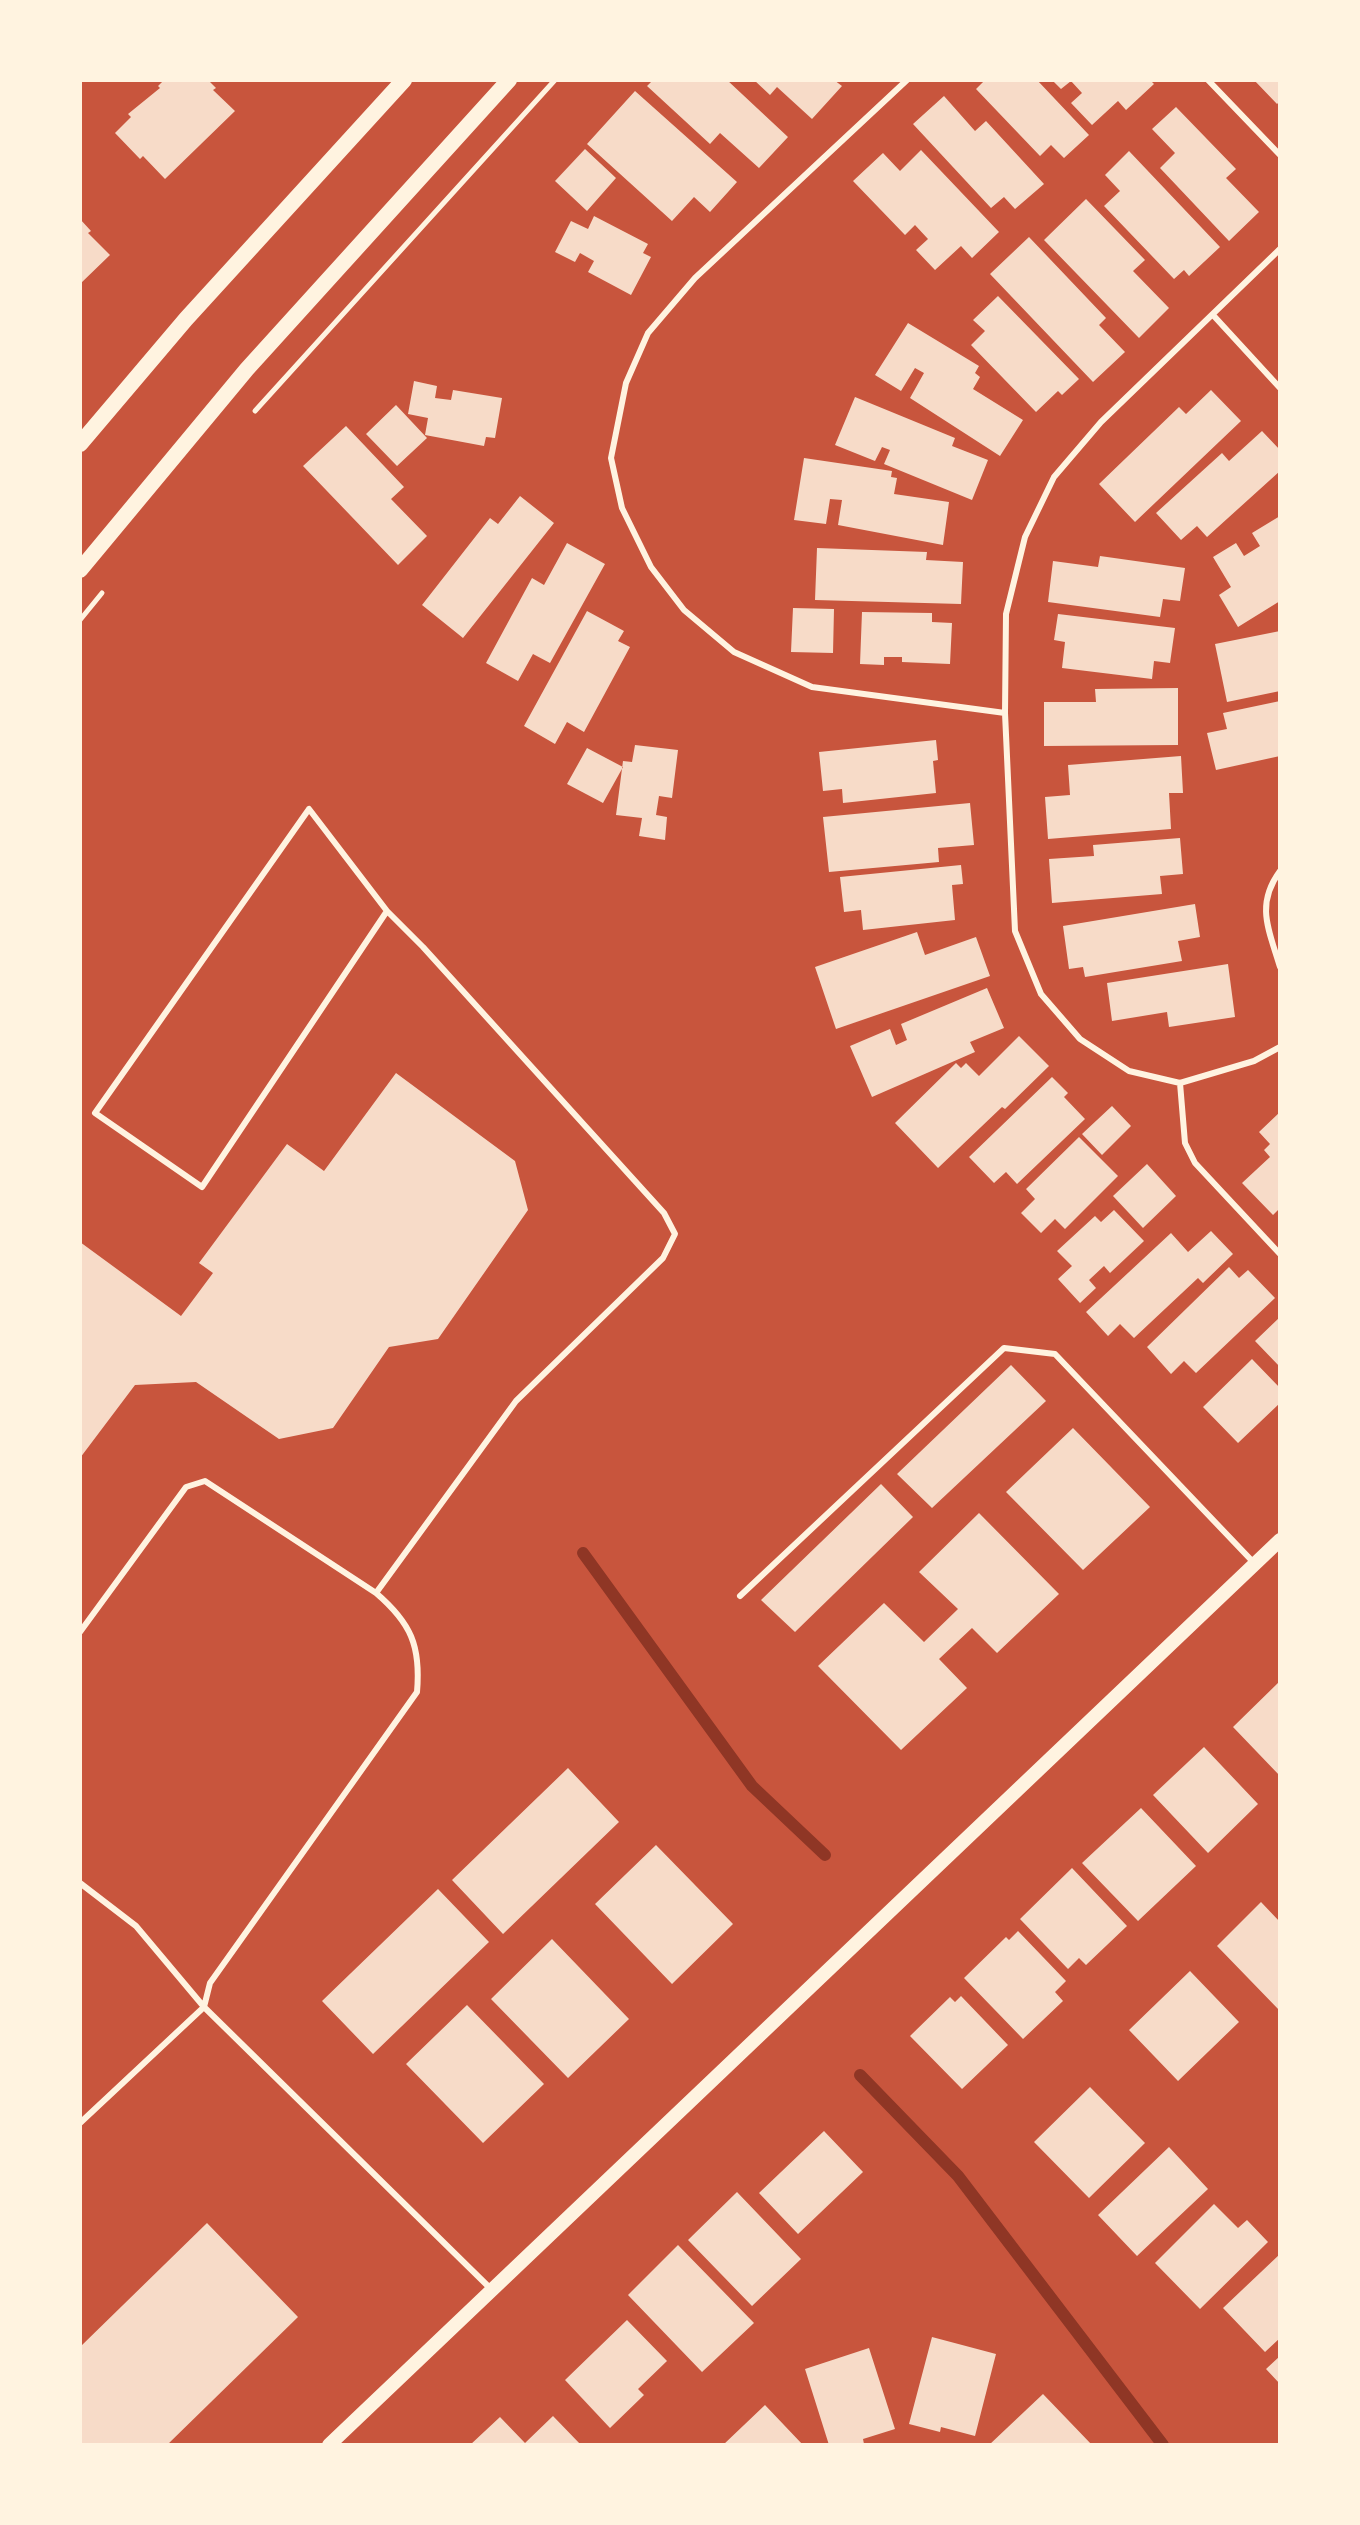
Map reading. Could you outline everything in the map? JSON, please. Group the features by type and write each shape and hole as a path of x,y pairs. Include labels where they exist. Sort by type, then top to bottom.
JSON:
{"main road":[{"path":"80,444 186,319 404,80"},
{"path":"80,570 247,369 509,80"}],"street":[{"path":"329,2445 1280,1540"}],"lane":[{"path":"907,80 695,278 648,333 626,383 611,458 622,508 651,567 684,610 734,652 812,687 1005,713"},
{"path":"1208,80 1280,155"},
{"path":"1280,249 1101,422 1054,477 1025,537 1006,614 1005,713 1015,931 1041,994 1080,1039 1104,1055 1129,1071 1180,1083 1254,1061 1280,1047"},
{"path":"1213,315 1280,388"},
{"path":"376,1593 516,1401 663,1258 675,1234 664,1213 387,911 309,809 95,1113 202,1187 387,911"},
{"path":"1280,871 1269,885 1264,915 1280,967"},
{"path":"1180,1083 1185,1143 1195,1163 1280,1254"},
{"path":"740,1596 1004,1348 1055,1354 1255,1564"},
{"path":"80,1632 186,1487 205,1481 376,1593 395,1609 410,1632 420,1662 417,1692 210,1983 204,2007 80,2123"},
{"path":"80,1883 136,1926 204,2007 492,2290"}],"path":[{"path":"250,416 555,80"},
{"path":"80,620 107,586"}],"building":[{"path":"164,80 208,80 216,88 213,90 235,111 165,179 115,133 131,117 128,114 160,88 158,86"},
{"path":"653,80 727,80 788,137 759,168 720,133 710,144 647,86"},
{"path":"754,80 834,80 842,86 812,119 777,87 770,95"},
{"path":"985,80 1037,80 1089,135 1064,158 1051,145 1040,156 976,89"},
{"path":"1052,80 1150,80 1154,84 1126,110 1118,101 1092,125 1071,103 1082,93 1071,81 1061,89"},
{"path":"1254,80 1280,80 1280,101 1277,104"},
{"path":"635,91 737,182 710,212 694,197 672,221 587,144"},
{"path":"944,96 975,131 986,121 1044,184 1015,209 1004,197 991,208 913,124"},
{"path":"1176,107 1236,169 1226,178 1259,212 1229,241 1160,168 1175,153 1152,129"},
{"path":"585,149 616,178 587,211 555,181"},
{"path":"921,150 999,232 972,258 961,246 935,270 916,250 928,239 915,225 905,235 853,181 883,153 900,171"},
{"path":"1129,151 1220,247 1189,276 1184,270 1174,279 1104,206 1120,191 1105,175"},
{"path":"1086,199 1145,260 1133,271 1169,308 1139,338 1044,240"},
{"path":"594,216 648,244 643,253 651,257 631,295 588,272 594,261 580,253 575,262 555,252 571,221 588,229"},
{"path":"80,219 91,231 88,233 110,255 80,284"},
{"path":"1029,237 1106,318 1099,325 1125,352 1093,382 990,274"},
{"path":"998,296 1079,379 1062,395 1058,391 1036,412 971,345 985,331 973,320"},
{"path":"908,323 979,366 975,373 980,377 973,389 1023,420 1000,456 910,398 924,373 915,368 901,391 875,375"},
{"path":"414,381 437,386 435,398 451,400 453,390 502,398 495,438 486,437 484,446 425,435 428,418 408,414"},
{"path":"1211,390 1241,421 1135,522 1099,484 1179,407 1186,414"},
{"path":"855,397 955,438 952,446 988,460 972,500 884,464 890,450 882,447 875,461 835,445"},
{"path":"396,405 427,438 397,466 366,434"},
{"path":"346,426 404,487 391,499 427,536 398,565 303,466"},
{"path":"1262,431 1280,450 1280,471 1207,537 1197,526 1181,540 1156,513 1222,453 1229,461"},
{"path":"804,458 892,471 891,477 897,478 894,494 949,502 943,545 838,525 842,500 830,499 826,524 794,520"},
{"path":"520,496 554,523 463,638 422,605 490,518 498,524"},
{"path":"1280,516 1280,601 1238,627 1219,595 1231,587 1213,557 1236,543 1244,556 1260,546 1252,533"},
{"path":"567,543 605,564 550,663 533,654 518,681 486,663 532,578 544,585"},
{"path":"817,548 927,552 926,560 963,562 961,604 815,600"},
{"path":"1100,556 1185,568 1180,601 1163,599 1160,617 1048,602 1053,561 1098,567"},
{"path":"793,608 834,609 833,653 791,652"},
{"path":"587,611 624,631 618,641 630,647 584,732 567,722 555,744 524,726"},
{"path":"862,612 932,613 932,622 952,623 950,664 902,662 902,657 884,657 884,665 860,664"},
{"path":"1058,614 1175,628 1170,663 1154,661 1152,679 1062,668 1065,642 1054,640"},
{"path":"1280,631 1280,691 1227,702 1215,644"},
{"path":"1178,688 1178,745 1044,746 1044,702 1096,702 1095,689"},
{"path":"1280,701 1280,756 1216,770 1207,733 1227,729 1223,713"},
{"path":"936,740 938,760 933,761 936,793 843,803 842,789 823,791 819,752"},
{"path":"635,745 678,750 672,798 659,796 656,815 667,817 665,840 639,836 642,818 616,815 623,761 632,762"},
{"path":"587,748 623,767 603,803 567,784"},
{"path":"1181,756 1183,793 1169,793 1171,829 1048,839 1045,797 1070,795 1068,765"},
{"path":"970,803 974,845 938,848 939,862 829,872 823,817"},
{"path":"1180,838 1183,874 1160,876 1162,894 1052,903 1049,859 1094,856 1093,845"},
{"path":"961,865 963,884 952,885 955,920 863,930 861,910 844,912 840,877"},
{"path":"1195,904 1200,937 1178,941 1182,961 1085,977 1083,967 1069,969 1063,926"},
{"path":"917,932 925,955 976,937 990,976 836,1029 815,967"},
{"path":"1228,964 1235,1017 1169,1027 1167,1012 1112,1021 1107,983"},
{"path":"987,988 1004,1028 970,1042 975,1052 872,1097 850,1046 890,1029 896,1045 907,1040 901,1024"},
{"path":"1019,1036 1049,1066 938,1168 895,1123 956,1063 961,1068 966,1063 979,1076"},
{"path":"396,1073 515,1161 528,1210 438,1339 389,1347 333,1428 279,1439 196,1382 135,1385 80,1458 80,1242 181,1316 213,1273 199,1263 287,1144 324,1171"},
{"path":"1052,1077 1068,1093 1064,1097 1085,1119 1017,1184 1006,1172 994,1183 969,1157"},
{"path":"1112,1106 1131,1126 1102,1155 1082,1134"},
{"path":"1280,1112 1280,1208 1273,1215 1242,1183 1270,1157 1264,1150 1270,1144 1259,1132"},
{"path":"1079,1137 1118,1176 1065,1229 1055,1219 1041,1233 1021,1213 1035,1199 1026,1189"},
{"path":"1147,1164 1176,1196 1143,1228 1113,1196"},
{"path":"1114,1210 1144,1241 1110,1273 1104,1266 1089,1280 1096,1288 1080,1303 1058,1279 1072,1266 1057,1251 1095,1216 1101,1222"},
{"path":"1211,1231 1233,1254 1203,1283 1198,1278 1134,1338 1120,1324 1108,1336 1086,1312 1171,1233 1188,1252"},
{"path":"1229,1267 1239,1278 1248,1270 1275,1298 1196,1373 1184,1361 1171,1374 1147,1347"},
{"path":"1280,1317 1280,1367 1255,1341"},
{"path":"1252,1359 1280,1388 1280,1403 1238,1443 1203,1407"},
{"path":"1011,1365 1046,1401 932,1508 897,1474"},
{"path":"1073,1428 1150,1507 1083,1570 1006,1492"},
{"path":"881,1484 913,1517 795,1632 761,1600"},
{"path":"979,1513 1059,1594 997,1653 972,1628 939,1659 967,1688 901,1750 818,1666 884,1603 924,1642 958,1609 919,1572"},
{"path":"1280,1681 1280,1776 1233,1727"},
{"path":"1204,1747 1258,1804 1208,1853 1153,1795"},
{"path":"568,1768 619,1822 503,1934 452,1880"},
{"path":"1141,1808 1196,1866 1138,1921 1082,1863"},
{"path":"656,1845 733,1924 672,1984 595,1904"},
{"path":"1072,1868 1127,1926 1086,1965 1079,1958 1068,1969 1020,1919"},
{"path":"438,1889 489,1942 373,2054 322,2001"},
{"path":"1261,1902 1280,1922 1280,2011 1217,1946"},
{"path":"1018,1931 1066,1981 1055,1992 1063,2001 1023,2039 964,1978 1006,1937 1009,1940"},
{"path":"552,1939 629,2019 568,2078 491,1999"},
{"path":"1190,1971 1239,2022 1178,2081 1129,2030"},
{"path":"961,1996 1008,2045 962,2089 910,2036 950,1997 955,2002"},
{"path":"467,2005 544,2084 483,2143 406,2064"},
{"path":"1090,2087 1145,2143 1089,2198 1034,2142"},
{"path":"824,2131 863,2172 798,2234 759,2193"},
{"path":"1169,2147 1208,2189 1137,2256 1098,2215"},
{"path":"737,2192 801,2259 752,2306 688,2240"},
{"path":"1214,2204 1238,2228 1247,2220 1268,2242 1200,2309 1155,2263"},
{"path":"207,2223 298,2317 167,2445 80,2445 80,2347"},
{"path":"678,2245 754,2323 702,2372 628,2295"},
{"path":"1280,2254 1280,2338 1265,2352 1223,2308"},
{"path":"627,2320 667,2361 638,2389 644,2395 610,2428 565,2380"},
{"path":"932,2337 996,2354 975,2436 941,2427 940,2432 909,2424"},
{"path":"869,2348 895,2429 863,2439 862,2445 829,2445 805,2369"},
{"path":"1280,2356 1280,2384 1266,2369"},
{"path":"1043,2394 1092,2445 989,2445"},
{"path":"765,2405 803,2445 723,2445"},
{"path":"553,2416 581,2445 470,2445 500,2417 525,2443"}],"waterway":[{"path":"583,1553 752,1786 825,1855"},
{"path":"860,2075 958,2176 1163,2445"}]}
